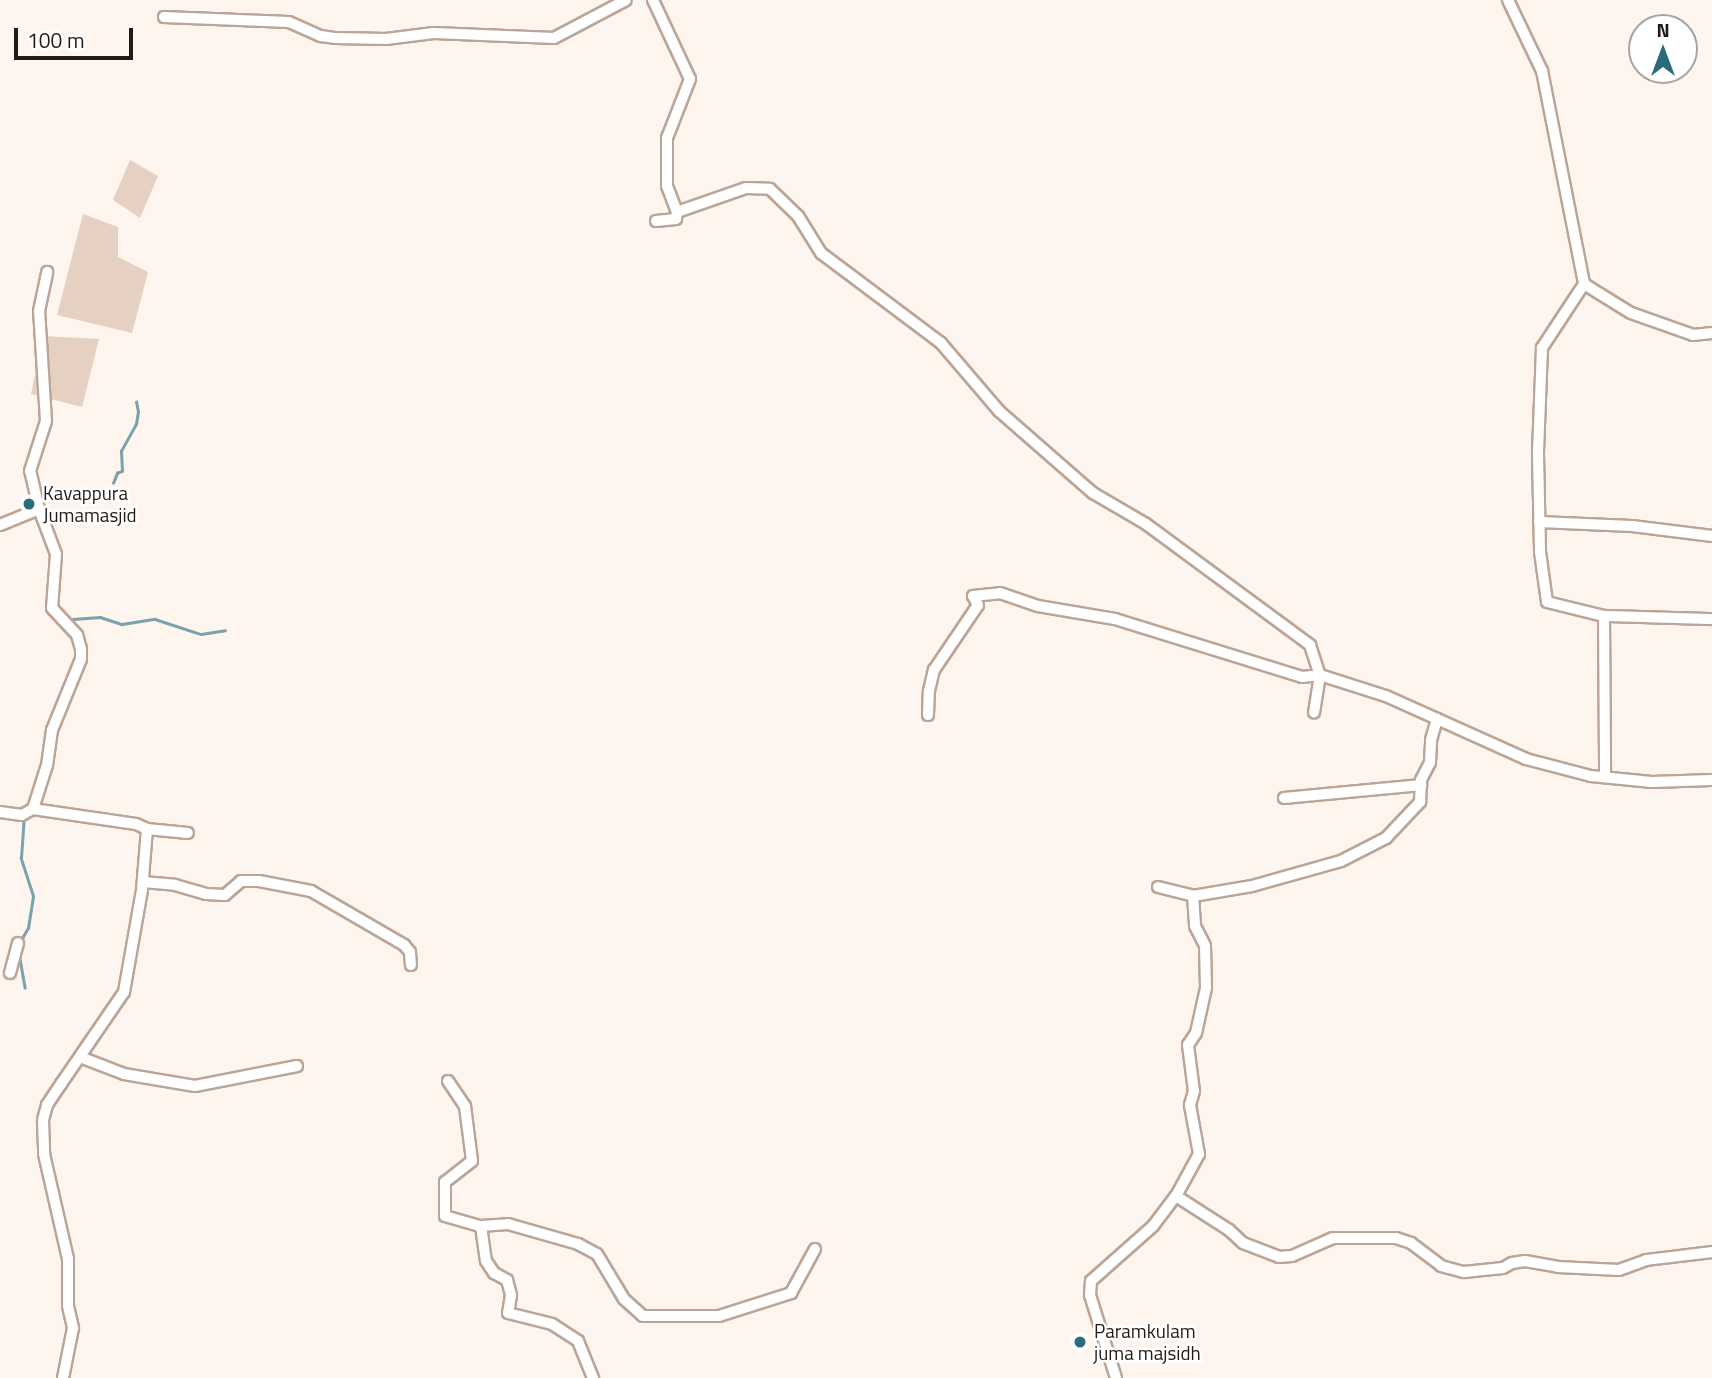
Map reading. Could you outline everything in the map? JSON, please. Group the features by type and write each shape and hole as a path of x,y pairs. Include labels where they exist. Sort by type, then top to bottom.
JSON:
{"street":[{"path":"164,17 289,22 321,36 336,38 386,39 434,33 554,38 626,0"},
{"path":"653,0 690,79 667,138 667,186 677,212 676,219 656,221"},
{"path":"1508,0 1542,71 1584,284 1542,348 1539,522 1546,602 1604,616 1712,620"},
{"path":"677,212 746,188 770,189 798,216 821,253 941,343 999,411 1093,493 1146,524 1310,645 1320,676 1314,713"},
{"path":"0,812 22,816 33,809 47,765 52,730 81,659 77,635 52,608 55,554 35,511 30,471 46,421 39,311 47,272"},
{"path":"1584,284 1632,313 1693,335 1712,333"},
{"path":"0,525 35,511"},
{"path":"1539,522 1632,526 1712,536"},
{"path":"928,715 929,691 934,670 978,605 973,596 1000,593 1038,606 1115,619 1284,672 1302,677 1320,676 1386,696 1525,759 1605,777 1652,782 1712,780"},
{"path":"1604,616 1605,777"},
{"path":"1158,887 1193,896 1252,886 1357,855 1398,828 1420,802 1421,785 1430,762 1431,740 1437,719"},
{"path":"1284,798 1421,785"},
{"path":"33,809 136,824 147,829 188,833"},
{"path":"63,1378 73,1328 68,1306 68,1259 44,1154 43,1120 47,1105 124,992 143,882 147,829"},
{"path":"143,882 175,885 206,894 225,895 234,884 250,881 311,891 404,945 410,952 411,965"},
{"path":"1116,1378 1090,1295 1091,1281 1153,1226 1176,1196 1199,1154 1190,1105 1195,1091 1188,1045 1196,1032 1206,988 1205,946 1195,926 1193,896"},
{"path":"10,973 18,943"},
{"path":"80,1057 124,1074 195,1086 234,1081 297,1066"},
{"path":"449,1081 466,1106 472,1161 445,1182 445,1216 481,1226 508,1224 542,1232 597,1254 624,1299 643,1316 719,1316 791,1293 815,1249"},
{"path":"1176,1196 1228,1230 1242,1243 1279,1257 1292,1256 1334,1238 1351,1236 1384,1240 1396,1238 1411,1243 1441,1266 1464,1272 1503,1268 1525,1261 1559,1267 1619,1270 1646,1260 1712,1252"},
{"path":"481,1226 486,1261 494,1273 507,1280 511,1295 509,1313 552,1324 578,1340 593,1378"}],"shaded area":[{"path":"130,160 158,176 140,218 113,200"},
{"path":"83,214 118,227 118,257 148,272 132,333 57,315"},
{"path":"43,336 99,339 82,407 31,394"}],"waterway":[{"path":"113,483 117,473 122,471 121,451 136,424 136,402"},
{"path":"73,619 100,617 122,624 155,619 201,634 225,630"},
{"path":"21,940 28,928 33,896 21,858 24,819"},
{"path":"19,953 25,987"}],"place":[{"name":"Kavappura Jumamasjid","path":"29,504"},
{"name":"Paramkulam juma majsidh","path":"1080,1342"}]}
